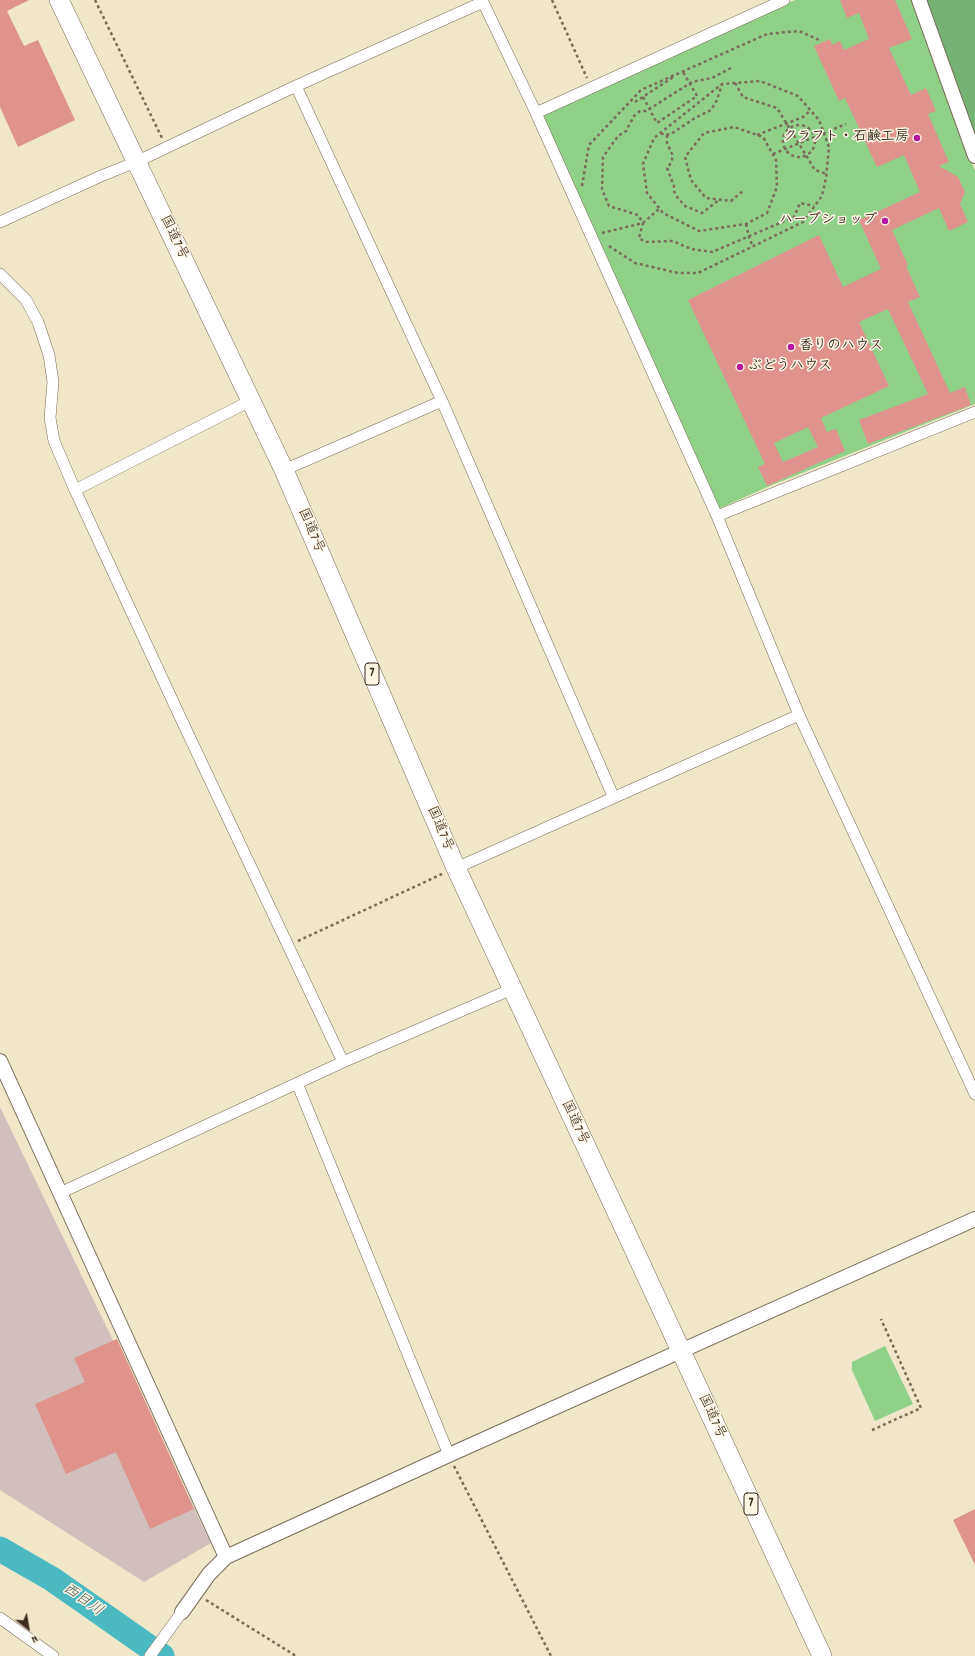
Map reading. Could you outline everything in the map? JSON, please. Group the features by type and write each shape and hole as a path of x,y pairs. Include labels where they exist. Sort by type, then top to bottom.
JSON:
{"highway":[{"name":"国道7号","path":"59,0 252,400 284,470 456,868 822,1656"}],"street":[{"path":"536,113 784,0"},
{"path":"919,0 975,156"},
{"path":"0,222 101,176 136,162 296,86 482,1 536,113 717,516 799,714 975,1094"},
{"path":"296,86 442,401 613,796"},
{"path":"0,274 26,300 38,322 49,355 53,382 50,418 54,441 75,490 343,1062"},
{"path":"75,490 252,400"},
{"path":"284,470 442,401"},
{"path":"717,516 975,412"},
{"path":"456,868 613,796 799,714"},
{"path":"60,1193 343,1062 512,989"},
{"path":"0,1061 226,1557"},
{"path":"297,1083 449,1455"},
{"path":"150,1656 209,1574 226,1557 449,1455 975,1219"},
{"path":"0,1618 53,1656"}],"path":[{"path":"95,0 166,148"},
{"path":"552,0 592,87"},
{"path":"583,190 582,183 588,145 641,90 767,34 799,31 819,40"},
{"path":"731,68 712,78 691,83 649,109 640,111 634,116 626,131 618,136 603,158 602,189 609,206 638,215 643,223 639,238 645,242 673,241 691,249 712,252 794,217 800,203 814,206"},
{"path":"643,97 657,123 697,96 684,71"},
{"path":"635,102 684,71"},
{"path":"602,242 635,263 678,273 698,273 803,222 822,196 827,174 829,147 820,120 798,96 760,81 722,84 654,138 643,164 647,193 663,213 699,231 746,224 767,213 777,186 776,160 763,137 734,126 704,133 685,157 691,180 706,198 731,201 743,191"},
{"path":"735,83 743,97 777,108 800,142 815,170 827,174"},
{"path":"661,133 664,136 668,135 711,110 717,100 722,84"},
{"path":"757,135 803,117 811,110"},
{"path":"773,154 846,124"},
{"path":"796,125 807,127 814,135 815,146 807,156 799,158 794,157 786,151 783,141 784,136 790,128 796,125"},
{"path":"668,135 667,142 673,156 671,163 667,168 677,197 685,206 702,214 719,200"},
{"path":"598,235 643,223 659,209"},
{"path":"746,224 753,247"},
{"path":"288,945 359,914 456,868"},
{"path":"872,1430 921,1408 881,1319"},
{"path":"449,1455 550,1656"},
{"path":"195,1593 296,1656"}],"shaded area":[{"path":"0,1107 211,1543 144,1582 0,1490"}],"green space":[{"path":"795,0 911,0 975,171 975,404 772,485 718,509 542,114"},
{"path":"926,0 975,0 975,135"},
{"path":"885,1346 913,1404 875,1421 852,1370 852,1362"}],"building":[{"path":"0,0 29,0 7,11 24,46 38,40 75,120 18,147 0,107"},
{"path":"840,0 895,0 912,39 889,48 911,95 926,88 936,111 928,114 949,162 939,166 958,177 965,192 960,204 968,222 949,231 939,208 892,230 908,265 906,266 920,297 908,302 950,393 965,387 971,405 868,444 859,420 928,394 888,309 859,322 889,386 821,418 827,432 836,429 845,451 767,486 758,467 765,464 688,300 819,235 843,287 881,269 859,220 920,192 904,155 877,167 845,98 839,101 814,46 830,39 832,45 840,41 844,50 869,39 859,13 847,18","holes":["808,427 818,447 783,462 774,443"]},
{"path":"117,1339 194,1509 150,1529 116,1452 66,1474 35,1404 85,1382 74,1358"},
{"path":"975,1509 975,1565 953,1520"}],"waterway":[{"name":"西目川","path":"0,1549 52,1579 162,1656"}],"place":[{"name":"クラフト・石鹸工房","path":"917,138"},
{"name":"ハーブショップ","path":"885,221"},
{"name":"香りのハウス","path":"791,347"},
{"name":"ぶどうハウス","path":"740,367"}]}
